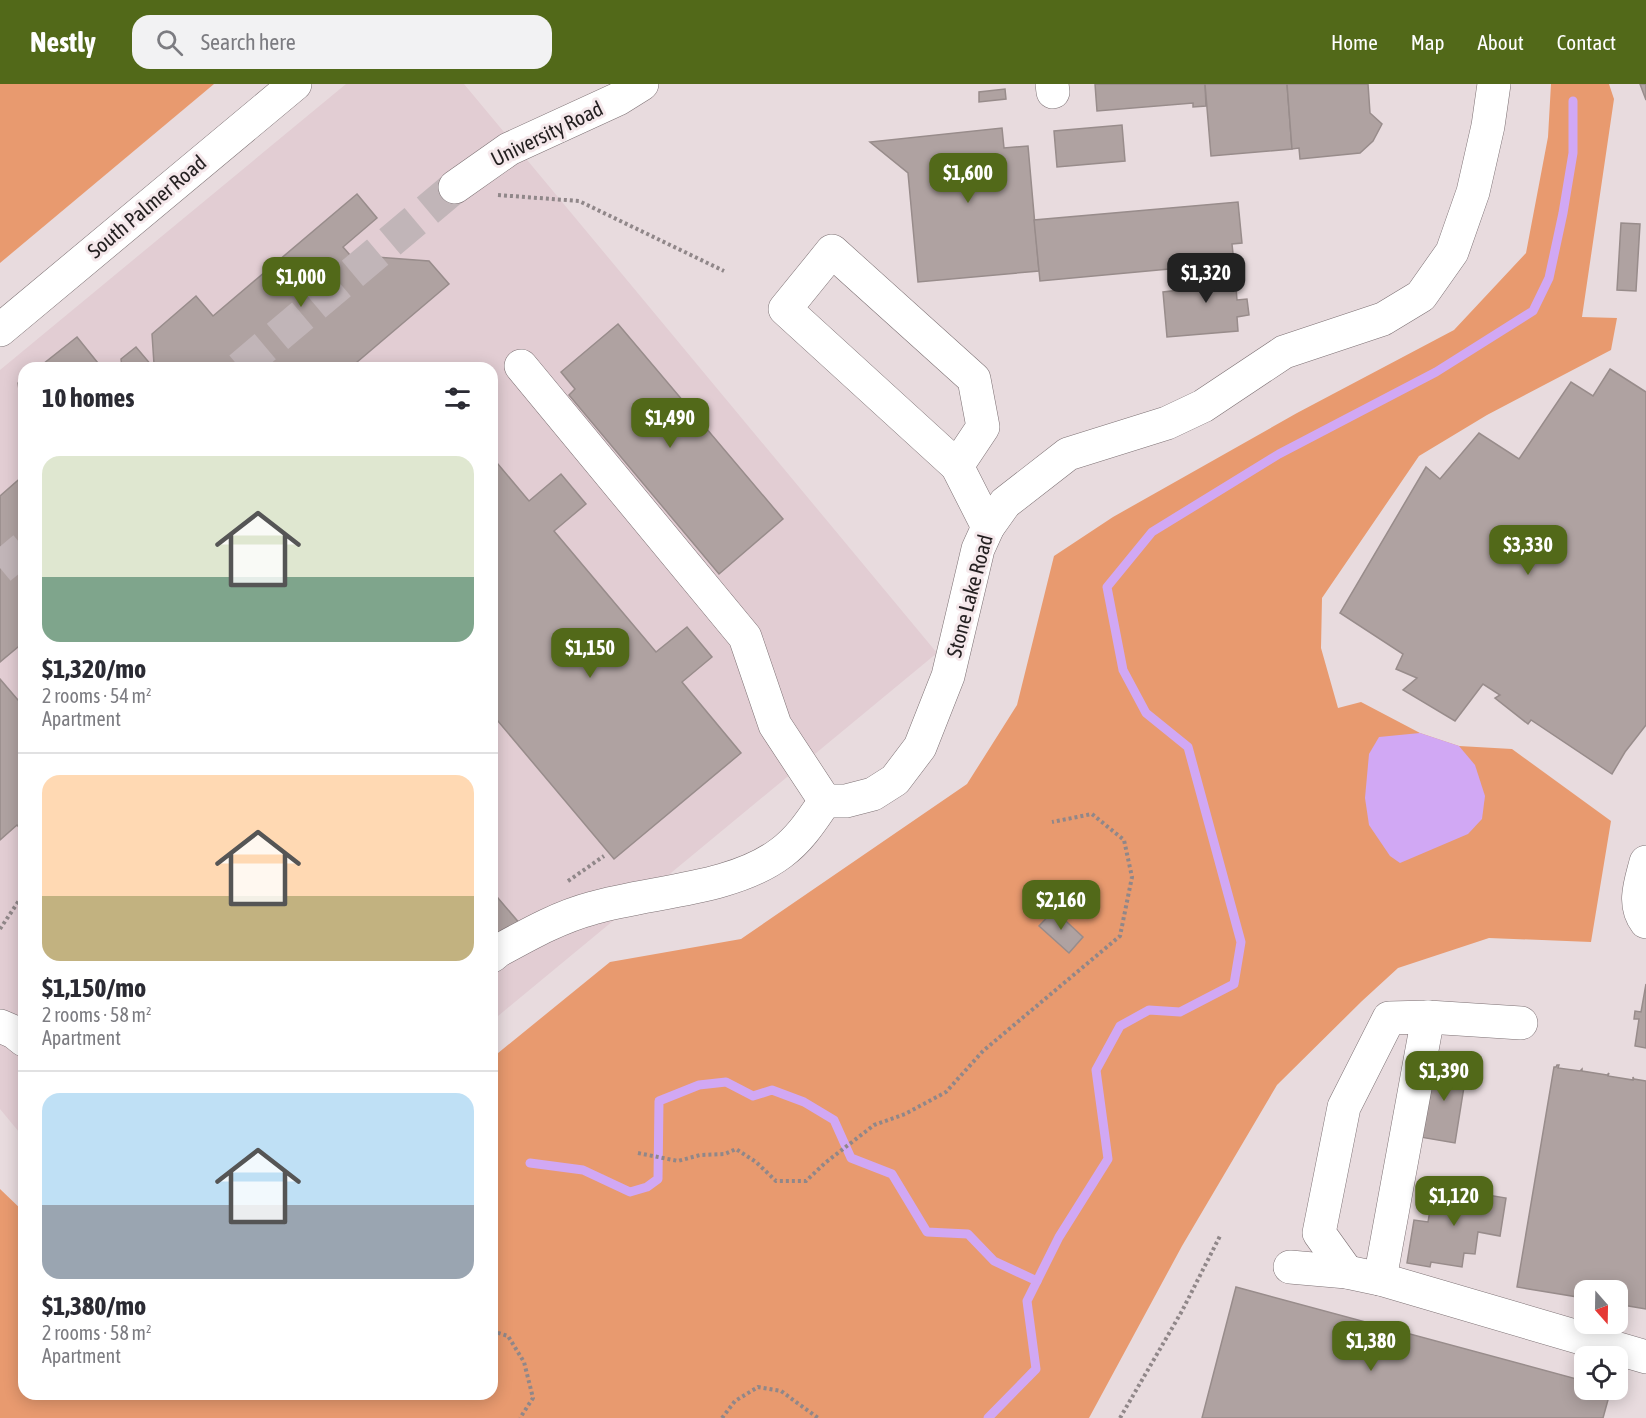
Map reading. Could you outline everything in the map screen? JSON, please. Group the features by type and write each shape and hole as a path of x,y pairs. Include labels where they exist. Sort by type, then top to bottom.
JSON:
{"street":[{"name":"South Palmer Road","path":"0,330 295,84"},
{"name":"University Road","path":"455,187 509,149 618,99 642,84"},
{"name":"Stone Lake Road","path":"825,801 846,801 873,794 895,780 920,747 948,676 978,549 988,527 1005,503 1068,454 1167,423 1203,406 1284,352 1383,319 1421,296 1452,252 1469,202 1488,126 1494,84"},
{"path":"957,466 983,427 974,379 832,251 785,309 957,466 988,527"},
{"path":"498,951 554,921 592,908 710,883 749,870 780,854 804,832 825,801 775,725 745,637 521,366"},
{"path":"1646,862 1637,898 1646,922"},
{"path":"1380,1279 1428,1017"},
{"path":"1347,1272 1319,1233 1344,1107 1389,1018 1428,1017 1521,1023"},
{"path":"0,1026 18,1035"},
{"path":"1290,1267 1347,1272 1380,1279 1646,1357"}],"path":[{"path":"488,194 579,201 724,271"},
{"path":"638,1153 678,1161 700,1155 725,1154 736,1149 756,1162 776,1181 806,1181 825,1163 874,1125 905,1114 946,1092 983,1051 1120,936 1132,877 1124,840 1092,814 1052,822"},
{"path":"0,929 18,902"},
{"path":"1120,1418 1182,1311 1220,1236"},
{"path":"498,1333 508,1336 524,1362 533,1398 520,1418"},
{"path":"722,1418 735,1401 758,1387 781,1391 818,1418"}],"shaded area":[{"path":"0,84 214,84 0,263"},
{"path":"346,84 464,84 937,653 498,1016 498,362 18,362 18,1131 0,1109 0,370"},
{"path":"1551,84 1609,84 1614,99 1582,317 1617,318 1611,350 1487,415 1419,456 1322,598 1321,648 1338,708 1361,702 1420,733 1459,746 1512,749 1611,821 1591,942 1489,938 1398,968 1362,1001 1277,1085 1182,1246 1089,1418 0,1418 0,1189 18,1206 18,1400 498,1400 498,1053 610,962 741,939 967,784 1017,705 1054,556 1113,517 1297,413 1454,330 1526,253 1548,137"},
{"path":"1420,733 1459,746 1475,765 1485,796 1482,819 1468,834 1400,863 1390,856 1369,825 1365,798 1369,754 1379,737"}],"building":[{"path":"1095,84 1205,84 1206,106 1193,107 1193,103 1097,111"},
{"path":"1205,84 1287,84 1292,149 1211,156"},
{"path":"1287,84 1368,84 1370,113 1382,124 1373,141 1360,153 1300,159 1299,148 1292,149"},
{"path":"1640,84 1646,84 1646,100"},
{"path":"1005,89 1006,99 979,102 979,92"},
{"path":"1122,125 1125,161 1057,167 1054,131"},
{"path":"1002,128 1004,148 1028,146 1039,271 918,282 908,173 870,142"},
{"path":"357,194 377,218 343,247 363,270 376,257 429,261 449,284 357,362 154,362 152,334 196,296 213,316"},
{"path":"1238,202 1242,243 1232,244 1234,263 1040,281 1034,220"},
{"path":"1621,223 1640,224 1636,291 1617,290"},
{"path":"1234,263 1237,300 1247,299 1249,315 1237,317 1238,331 1167,337 1163,292 1197,288 1195,266"},
{"path":"618,324 783,519 719,574 569,395 575,389 561,372"},
{"path":"77,337 97,362 46,362"},
{"path":"136,347 149,362 121,362 121,359"},
{"path":"1610,369 1646,392 1646,725 1625,752 1612,774 1531,720 1528,724 1495,698 1500,695 1483,684 1455,721 1403,690 1417,678 1396,669 1403,654 1340,613 1426,467 1440,479 1479,433 1519,459 1571,382 1593,396"},
{"path":"498,464 529,501 561,474 586,504 554,531 656,652 687,627 712,657 682,682 741,753 614,859 498,721"},
{"path":"18,480 18,647 0,662 0,496"},
{"path":"0,679 18,700 18,826 0,840"},
{"path":"498,898 521,925 498,944"},
{"path":"1054,910 1083,937 1069,953 1039,926"},
{"path":"1646,984 1646,1048 1635,1046 1639,1019 1634,1019 1635,1011 1641,1012"},
{"path":"1432,1062 1467,1068 1455,1143 1420,1137"},
{"path":"1559,1065 1558,1068 1580,1071 1582,1069 1582,1071 1607,1075 1609,1073 1608,1076 1633,1080 1633,1077 1646,1081 1646,1309 1628,1306 1628,1280 1574,1280 1574,1296 1517,1287 1554,1067"},
{"path":"1434,1186 1506,1198 1500,1236 1478,1232 1475,1254 1464,1253 1462,1267 1431,1262 1430,1267 1407,1263 1414,1220 1428,1222"},
{"path":"1236,1287 1574,1378 1574,1400 1608,1400 1603,1418 1202,1418"}],"waterway":[{"path":"988,1418 1036,1369 1027,1301 1059,1237 1108,1159 1096,1070 1120,1026 1149,1010 1180,1012 1234,984 1241,942 1188,747 1146,713 1123,670 1107,587 1152,532 1279,454 1436,372 1533,311 1549,278 1563,213 1573,153 1573,101"},
{"path":"530,1163 583,1170 630,1192 647,1187 658,1179 659,1101 699,1085 726,1082 753,1096 772,1090 804,1102 834,1120 851,1158 892,1174 927,1232 968,1234 994,1261 1037,1281"}],"tunnel":[{"path":"247,362 455,187"},
{"path":"0,568 18,553"}]}
